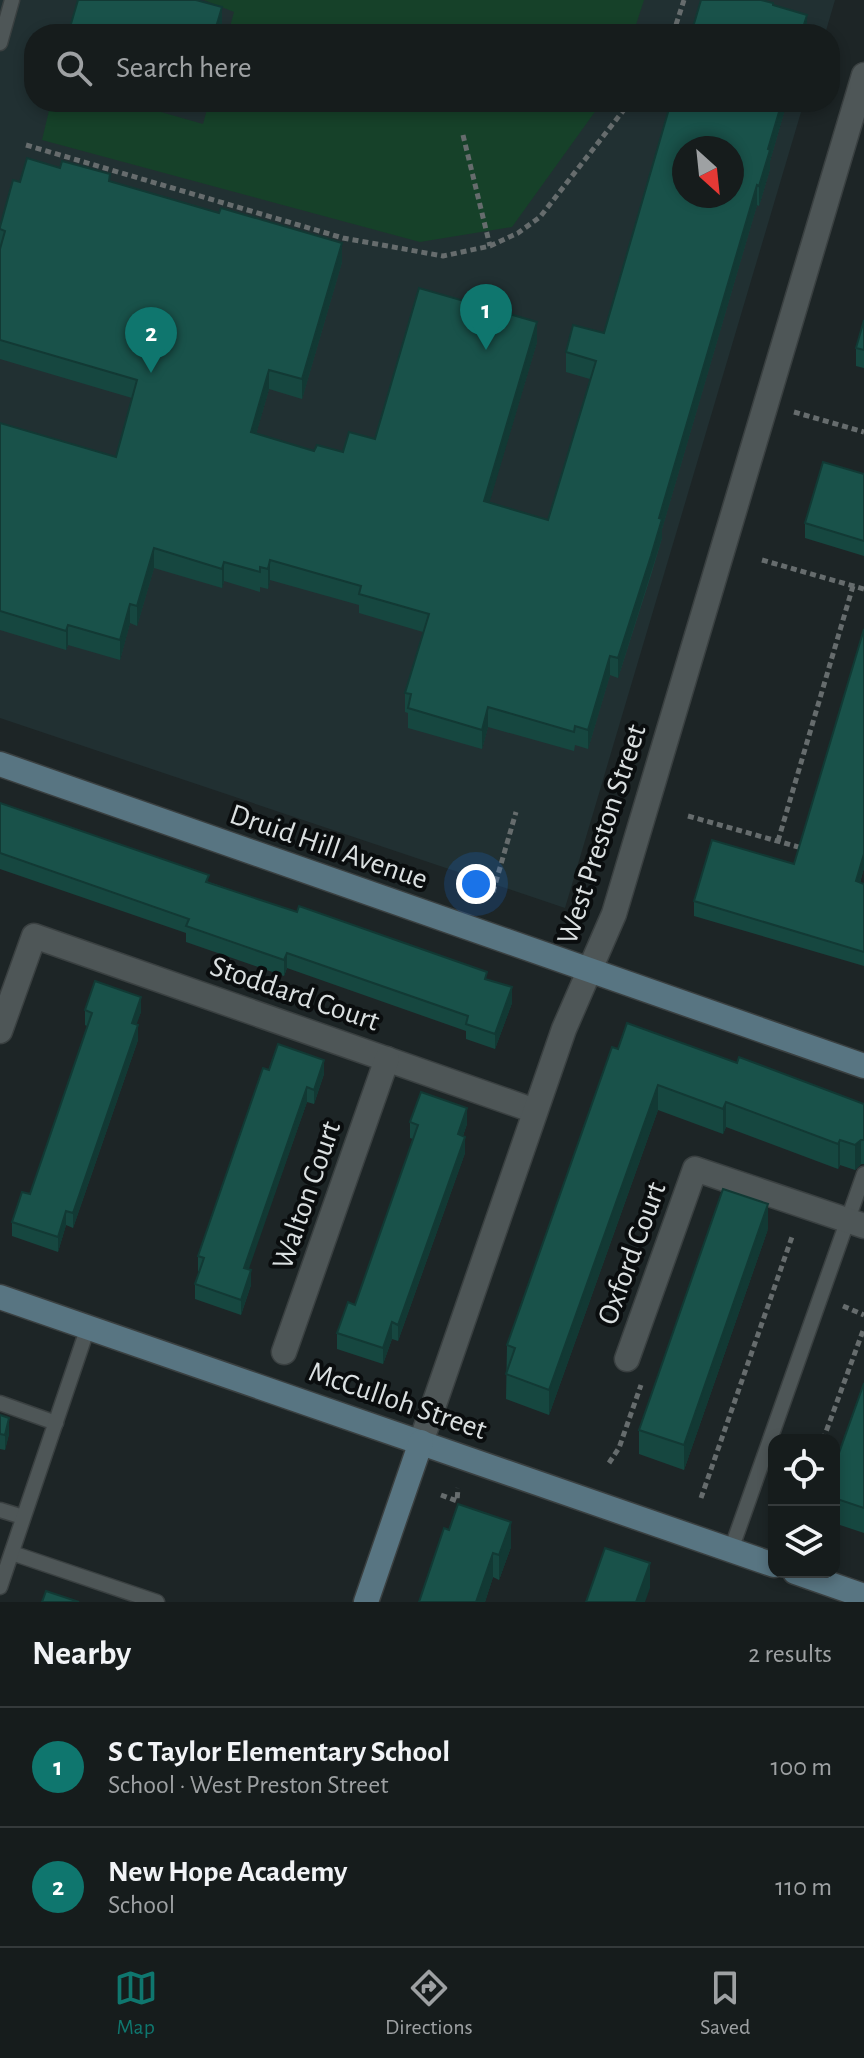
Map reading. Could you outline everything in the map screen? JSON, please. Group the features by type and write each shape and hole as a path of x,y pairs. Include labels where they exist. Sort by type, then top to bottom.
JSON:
{"main road":[{"name":"Druid Hill Avenue","path":"0,764 864,1066"},
{"name":"McCulloh Street","path":"0,1297 768,1563"},
{"name":"West Preston Street","path":"366,1602 421,1442"},
{"path":"812,1578 864,1596"}],"street":[{"name":"West Preston Street","path":"421,1442 564,1029 614,914 864,75"},
{"name":"Stoddard Court","path":"0,1031 34,936 535,1111"},
{"name":"Walton Court","path":"284,1352 387,1059"},
{"name":"Oxford Court","path":"636,1367 695,1169 856,1224"}],"lane":[{"path":"0,43 12,0"},
{"path":"731,1550 856,1224 864,1174"},
{"path":"0,1587 88,1327"},
{"path":"0,1403 56,1423"},
{"path":"0,1510 23,1517"},
{"path":"12,1553 157,1602"}],"path":[{"path":"676,24 684,0"},
{"path":"26,145 343,238 443,256 490,246 518,233 540,217 622,112"},
{"path":"463,135 490,246"},
{"path":"766,404 864,432"},
{"path":"762,560 864,589"},
{"path":"778,841 853,586"},
{"path":"493,892 516,812"},
{"path":"688,816 806,849"},
{"path":"701,1498 795,1228"},
{"path":"825,1434 864,1328"},
{"path":"609,1463 619,1448 636,1367"},
{"path":"441,1495 457,1501 458,1488"}],"shaded area":[{"path":"0,0 835,0 828,24 24,24 24,112 801,112 565,908 0,718"}],"green space":[{"path":"204,0 644,0 636,24 231,24 234,12"},
{"path":"49,112 161,112 203,124 206,112 595,112 512,227 420,242 42,140"}],"building":[{"path":"78,0 196,0 222,7 217,24 71,24"},
{"path":"701,0 761,0 807,15 804,24 694,24"},
{"path":"668,112 779,112 659,518 662,519 651,556 618,658 610,656 588,730 575,726 574,732 488,707 482,730 408,708 411,694 405,693 429,614 359,594 361,586 270,560 268,569 260,567 260,572 224,562 222,569 154,548 137,606 130,604 120,640 68,625 66,631 0,611 0,423 116,457 137,380 0,340 0,249 5,231 0,227 13,180 20,182 27,158 60,168 62,161 110,174 109,181 219,213 221,208 342,243 302,379 269,370 251,432 314,451 317,445 343,452 349,432 375,439 419,288 537,322 484,501 548,520 596,361 566,352 573,325 604,333"},
{"path":"864,320 864,350 856,348"},
{"path":"823,462 864,474 864,541 805,523"},
{"path":"864,629 864,854 856,881 864,884 864,952 694,901 712,840 794,864"},
{"path":"0,803 209,875 206,882 297,912 299,906 487,972 485,979 512,987 495,1034 466,1024 468,1016 287,953 284,960 186,926 189,919 0,853"},
{"path":"95,981 141,997 132,1023 138,1025 73,1213 66,1211 58,1237 12,1222 22,1192 30,1194 92,1013 85,1010"},
{"path":"627,1023 737,1063 739,1057 864,1104 864,1140 855,1145 840,1140 838,1144 726,1102 723,1109 658,1085 549,1390 506,1374 515,1348 507,1345 612,1047 618,1049"},
{"path":"278,1044 324,1060 314,1090 307,1087 244,1268 251,1270 241,1300 195,1284 204,1258 198,1256 263,1068 269,1070"},
{"path":"421,1092 467,1108 458,1134 465,1137 398,1325 392,1322 383,1348 337,1333 348,1302 355,1305 418,1125 410,1122"},
{"path":"723,1189 768,1204 684,1445 639,1430"},
{"path":"864,1383 864,1508 840,1500 840,1450"},
{"path":"0,1415 9,1418 5,1435 0,1434"},
{"path":"458,1504 511,1522 499,1555 493,1553 476,1602 419,1602 444,1528 449,1530"},
{"path":"605,1548 650,1563 636,1602 586,1602"},
{"path":"46,1591 79,1602 42,1602"}],"place":[{"name":"S C Taylor Elementary School","path":"486,350"},
{"name":"New Hope Academy","path":"151,373"}]}
